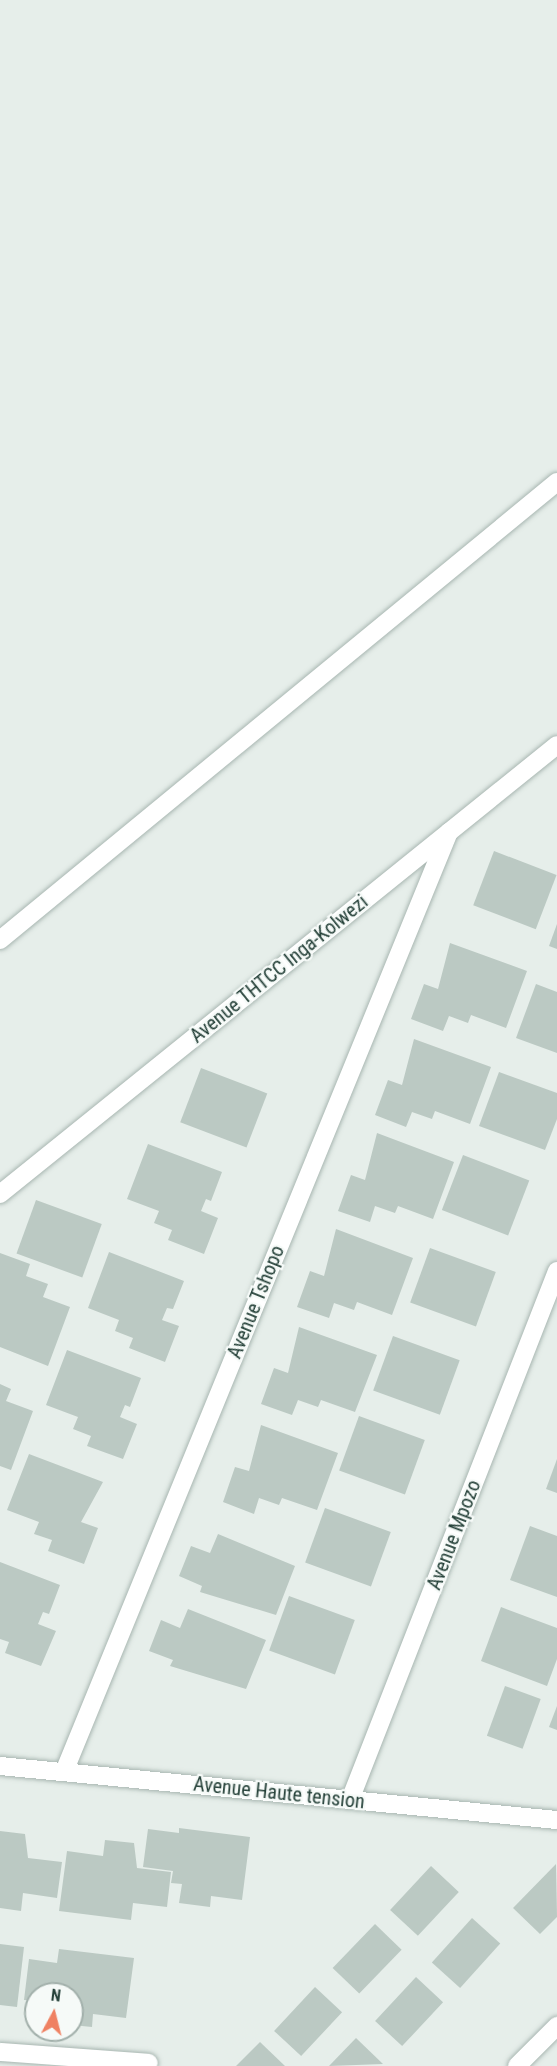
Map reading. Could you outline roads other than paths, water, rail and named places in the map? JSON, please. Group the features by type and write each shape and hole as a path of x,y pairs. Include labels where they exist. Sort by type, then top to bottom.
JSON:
{"lane":[{"path":"0,940 557,482"},
{"name":"Avenue THTCC Inga-Kolwezi","path":"0,1194 557,745"},
{"name":"Avenue Tshopo","path":"64,1772 448,832"},
{"name":"Avenue Mpozo","path":"350,1800 557,1271"},
{"name":"Avenue Haute tension","path":"0,1766 557,1820"},
{"path":"518,2066 557,2026"},
{"path":"0,2052 149,2063"}]}
